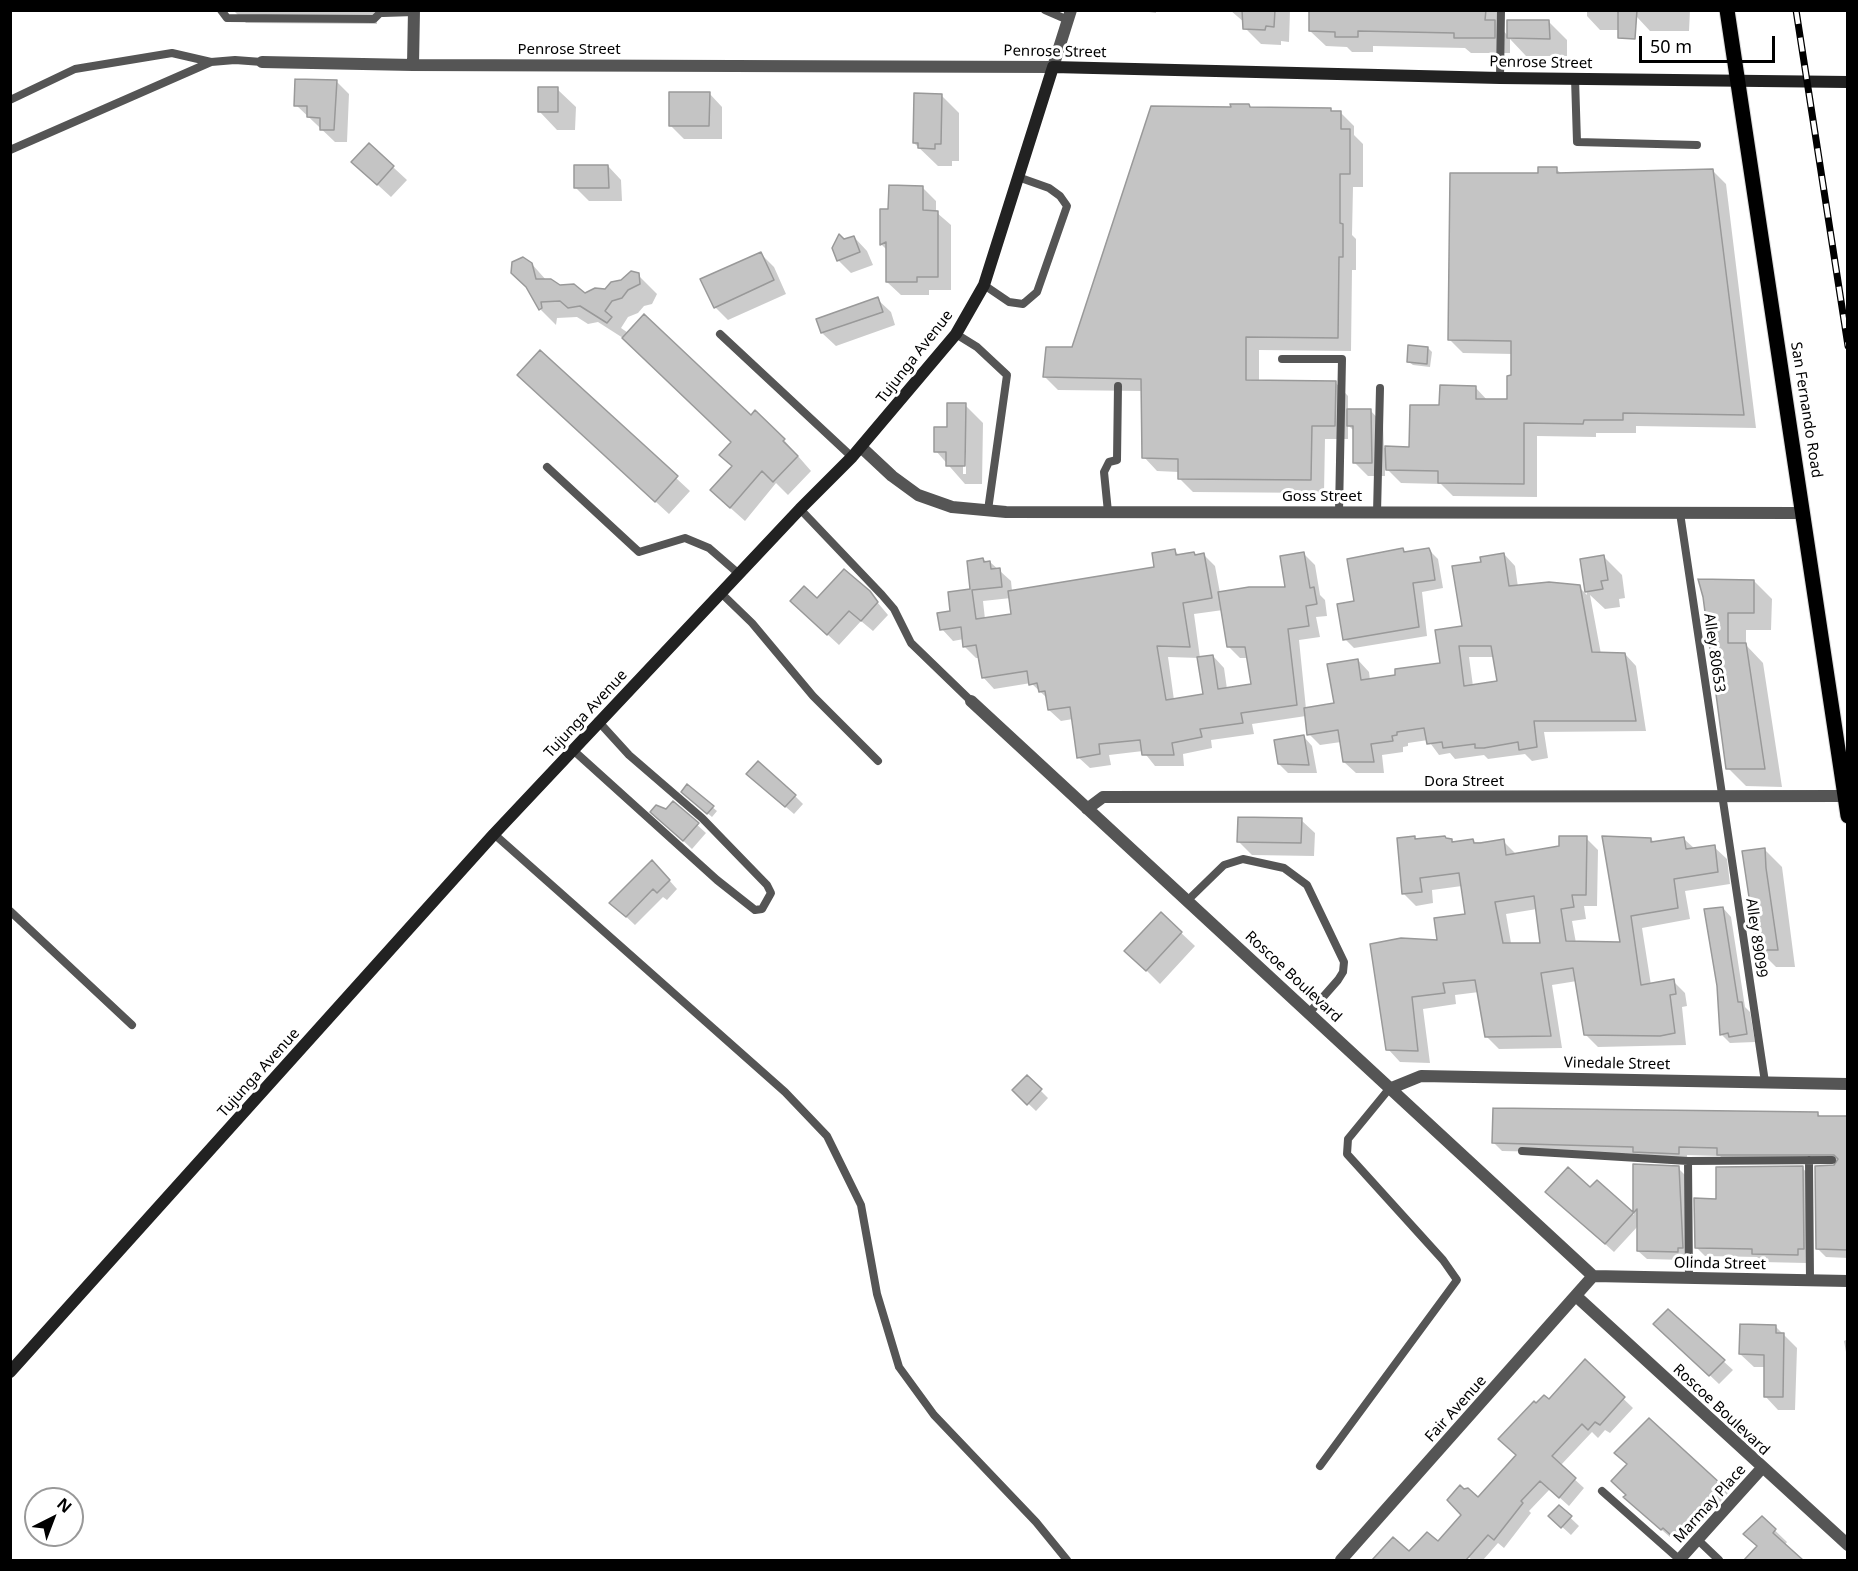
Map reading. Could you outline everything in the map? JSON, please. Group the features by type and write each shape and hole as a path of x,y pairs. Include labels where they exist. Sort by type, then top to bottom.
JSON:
{"main road":[{"name":"San Fernando Road","path":"1727,10 1848,816"}],"street":[{"path":"413,65 414,11"},
{"name":"Tujunga Avenue","path":"12,1366 598,721 852,457 956,334 984,285 1069,15"},
{"name":"Penrose Street","path":"262,62 413,65 1053,67 1500,78 1848,82"},
{"name":"Goss Street","path":"861,447 892,476 918,495 952,507 988,510 1803,513"},
{"name":"Roscoe Boulevard","path":"971,701 1593,1276"},
{"name":"Dora Street","path":"1087,809 1103,797 1844,796"},
{"name":"Vinedale Street","path":"1389,1089 1421,1076 1848,1084"},
{"name":"Olinda Street","path":"1593,1276 1848,1281"},
{"name":"Fair Avenue","path":"1341,1560 1593,1276"},
{"name":"Roscoe Boulevard","path":"1576,1296 1848,1545"},
{"name":"Marmay Place","path":"1680,1560 1762,1468"}],"lane":[{"path":"221,10 227,18 374,19 383,12 414,11"},
{"path":"1045,10 1069,15"},
{"path":"1500,78 1502,10"},
{"path":"10,100 75,69 172,53 211,62 235,60 262,62"},
{"path":"10,150 211,62"},
{"path":"1575,78 1577,142 1697,145"},
{"path":"984,285 1009,302 1023,304 1037,292 1067,206 1060,196 1048,188 1018,177"},
{"path":"720,334 852,457"},
{"path":"956,334 977,347 1007,375 988,510"},
{"path":"1282,359 1342,359 1339,512"},
{"path":"1108,512 1104,472 1109,462 1117,460 1118,386"},
{"path":"1377,513 1380,388"},
{"path":"547,467 639,552 685,538 710,548 739,574"},
{"path":"800,509 894,609 911,643 971,701"},
{"name":"Alley 80653","path":"1680,513 1723,796"},
{"path":"721,593 752,623 813,696 878,761"},
{"path":"573,750 717,880 755,910 762,909 771,893 767,885 702,818 629,755 598,721"},
{"name":"Alley 89099","path":"1723,796 1765,1082"},
{"path":"494,834 767,1076 827,1136 861,1204 877,1294 899,1366 934,1415 1036,1522 1067,1560"},
{"path":"1188,900 1224,865 1243,859 1284,868 1307,885 1344,962 1343,972 1338,980 1309,1013"},
{"path":"10,912 132,1025"},
{"path":"1320,1466 1457,1280 1443,1260 1347,1154 1348,1139 1389,1089"},
{"path":"1522,1151 1689,1161 1832,1160"},
{"path":"1809,1160 1810,1280"},
{"path":"1689,1161 1689,1279"},
{"path":"1602,1491 1680,1560"},
{"path":"1698,1540 1719,1560"}],"building":[{"path":"1242,10 1275,10 1274,27 1266,26 1265,30 1243,29"},
{"path":"1309,10 1486,10 1485,20 1495,20 1495,38 1454,38 1454,33 1358,31 1358,37 1335,37 1335,32 1309,31"},
{"path":"1618,10 1637,10 1635,39 1618,38"},
{"path":"1507,20 1549,20 1550,39 1507,38"},
{"path":"295,79 337,80 334,130 320,130 320,118 307,117 307,106 294,106"},
{"path":"538,87 558,87 558,112 538,112"},
{"path":"669,92 710,92 709,126 669,126"},
{"path":"914,93 942,94 941,144 935,144 935,149 918,148 918,143 913,143"},
{"path":"1230,104 1249,104 1250,107 1331,108 1331,111 1341,111 1341,129 1350,129 1350,174 1340,174 1343,257 1339,257 1338,338 1246,337 1246,380 1336,381 1335,426 1312,426 1311,480 1178,479 1178,459 1142,458 1141,379 1043,377 1046,347 1072,347 1151,106 1231,107"},
{"path":"369,143 394,166 377,185 351,162"},
{"path":"574,165 608,165 609,188 574,188"},
{"path":"1538,167 1557,167 1557,173 1713,169 1744,415 1623,413 1623,420 1584,420 1583,424 1524,423 1524,484 1438,483 1438,471 1386,470 1385,446 1409,447 1410,405 1439,405 1440,385 1476,386 1476,399 1507,399 1507,376 1511,375 1511,341 1448,340 1450,173 1538,173"},
{"path":"889,185 923,186 923,210 938,211 938,277 917,277 917,282 886,282 886,242 880,245 880,209 888,209"},
{"path":"839,234 844,239 854,236 860,252 837,261 832,248"},
{"path":"761,252 774,280 714,308 700,279"},
{"path":"523,257 532,263 536,279 551,279 560,285 574,284 585,293 595,288 605,289 611,282 621,280 631,271 639,273 640,284 628,290 622,298 612,301 605,311 612,317 607,323 580,306 568,308 560,301 541,302 542,308 539,310 526,287 511,273 512,262"},
{"path":"878,297 883,312 821,333 816,319"},
{"path":"644,314 751,415 755,410 785,439 783,441 798,456 773,482 762,471 730,508 710,490 732,466 719,455 731,442 622,338"},
{"path":"1408,345 1428,347 1427,364 1407,362"},
{"path":"540,350 678,476 655,502 517,375"},
{"path":"947,403 966,403 965,466 946,466 946,452 934,452 934,427 947,427"},
{"path":"1347,409 1371,409 1372,463 1353,463 1353,426 1347,426"},
{"path":"1403,548 1404,552 1429,548 1431,553 1435,580 1413,583 1419,627 1343,640 1337,604 1354,601 1347,559"},
{"path":"1175,549 1176,555 1204,553 1212,598 1183,603 1190,647 1157,646 1166,700 1203,694 1197,657 1213,655 1218,689 1251,684 1245,647 1227,647 1218,592 1249,587 1285,587 1280,556 1304,552 1310,588 1314,587 1317,604 1306,606 1309,626 1288,629 1297,705 1241,713 1243,723 1200,729 1202,737 1172,743 1174,755 1142,755 1140,740 1099,744 1100,754 1077,758 1070,707 1048,710 1045,691 1039,692 1037,683 1029,685 1027,671 982,678 976,645 963,647 961,627 940,630 937,613 950,611 948,592 970,589 967,561 983,558 984,562 990,561 991,569 1000,568 1002,587 972,590 976,619 1011,614 1008,591 1154,567 1152,553"},
{"path":"1504,553 1509,586 1549,582 1580,585 1592,652 1625,653 1636,721 1534,721 1537,747 1519,750 1518,742 1484,748 1475,748 1475,744 1443,748 1442,742 1427,744 1424,728 1397,732 1397,735 1392,736 1393,741 1371,744 1374,762 1343,762 1338,730 1307,735 1304,708 1334,703 1327,664 1358,659 1361,680 1395,675 1395,669 1440,663 1435,630 1462,626 1452,566 1481,562 1480,557","holes":["1459,646 1491,646 1497,681 1464,686"]},
{"path":"1604,555 1608,580 1601,581 1603,589 1585,592 1580,559"},
{"path":"844,569 870,591 878,602 861,621 849,611 827,635 790,601 804,586 817,598"},
{"path":"1698,579 1754,580 1754,613 1728,613 1728,643 1746,643 1765,769 1726,769 1703,597"},
{"path":"1304,735 1309,765 1278,764 1274,740"},
{"path":"758,761 796,795 785,807 746,774"},
{"path":"687,784 714,806 707,814 681,792"},
{"path":"673,801 699,823 683,841 650,812 656,805 666,809"},
{"path":"1238,817 1302,818 1301,843 1237,842"},
{"path":"1445,836 1452,839 1452,842 1473,839 1474,843 1504,839 1506,855 1559,846 1559,836 1587,836 1586,895 1572,895 1574,907 1561,909 1566,941 1620,942 1602,836 1651,838 1651,842 1684,837 1686,849 1715,845 1718,872 1674,879 1678,908 1631,916 1641,985 1674,979 1676,994 1670,995 1675,1033 1660,1036 1584,1035 1573,968 1541,973 1551,1036 1485,1037 1475,980 1443,983 1445,993 1412,997 1418,1051 1386,1050 1370,944 1401,938 1437,940 1434,918 1465,914 1459,873 1420,878 1422,892 1402,894 1397,838","holes":["1534,896 1540,943 1503,943 1495,902"]},
{"path":"1765,848 1778,950 1757,950 1742,851"},
{"path":"652,860 670,880 657,893 653,889 626,917 609,903"},
{"path":"1723,907 1738,1002 1742,1002 1747,1034 1729,1037 1728,1033 1720,1035 1717,986 1704,909"},
{"path":"1161,912 1182,932 1146,971 1124,951"},
{"path":"1027,1075 1042,1089 1027,1105 1012,1090"},
{"path":"1493,1108 1818,1112 1818,1116 1848,1116 1848,1250 1816,1249 1815,1166 1834,1165 1838,1159 1834,1155 1717,1155 1717,1148 1679,1147 1679,1154 1633,1152 1633,1147 1492,1143"},
{"path":"1633,1164 1679,1166 1683,1248 1678,1248 1678,1252 1637,1251 1637,1209 1605,1244 1545,1192 1568,1167 1590,1187 1597,1180 1633,1212"},
{"path":"1803,1166 1804,1249 1798,1249 1798,1255 1752,1254 1752,1249 1695,1248 1694,1198 1716,1199 1716,1167"},
{"path":"1668,1309 1725,1360 1709,1376 1653,1324"},
{"path":"1740,1324 1776,1325 1776,1333 1784,1333 1783,1397 1764,1397 1764,1355 1739,1354"},
{"path":"1585,1359 1625,1397 1600,1425 1595,1422 1588,1430 1582,1424 1552,1456 1576,1478 1559,1498 1540,1481 1521,1501 1523,1503 1494,1540 1488,1535 1466,1560 1372,1560 1393,1537 1409,1551 1427,1532 1438,1541 1461,1515 1447,1500 1460,1485 1464,1489 1468,1488 1478,1497 1516,1455 1498,1439 1534,1401 1536,1403 1544,1395 1549,1399"},
{"path":"1649,1418 1721,1484 1673,1537 1663,1528 1661,1530 1623,1497 1626,1495 1611,1481 1627,1464 1614,1453"},
{"path":"1559,1505 1572,1516 1561,1528 1548,1516"},
{"path":"1762,1516 1776,1529 1773,1533 1803,1560 1744,1560 1757,1546 1743,1534"}],"railway":[{"path":"1796,10 1848,346"}]}
